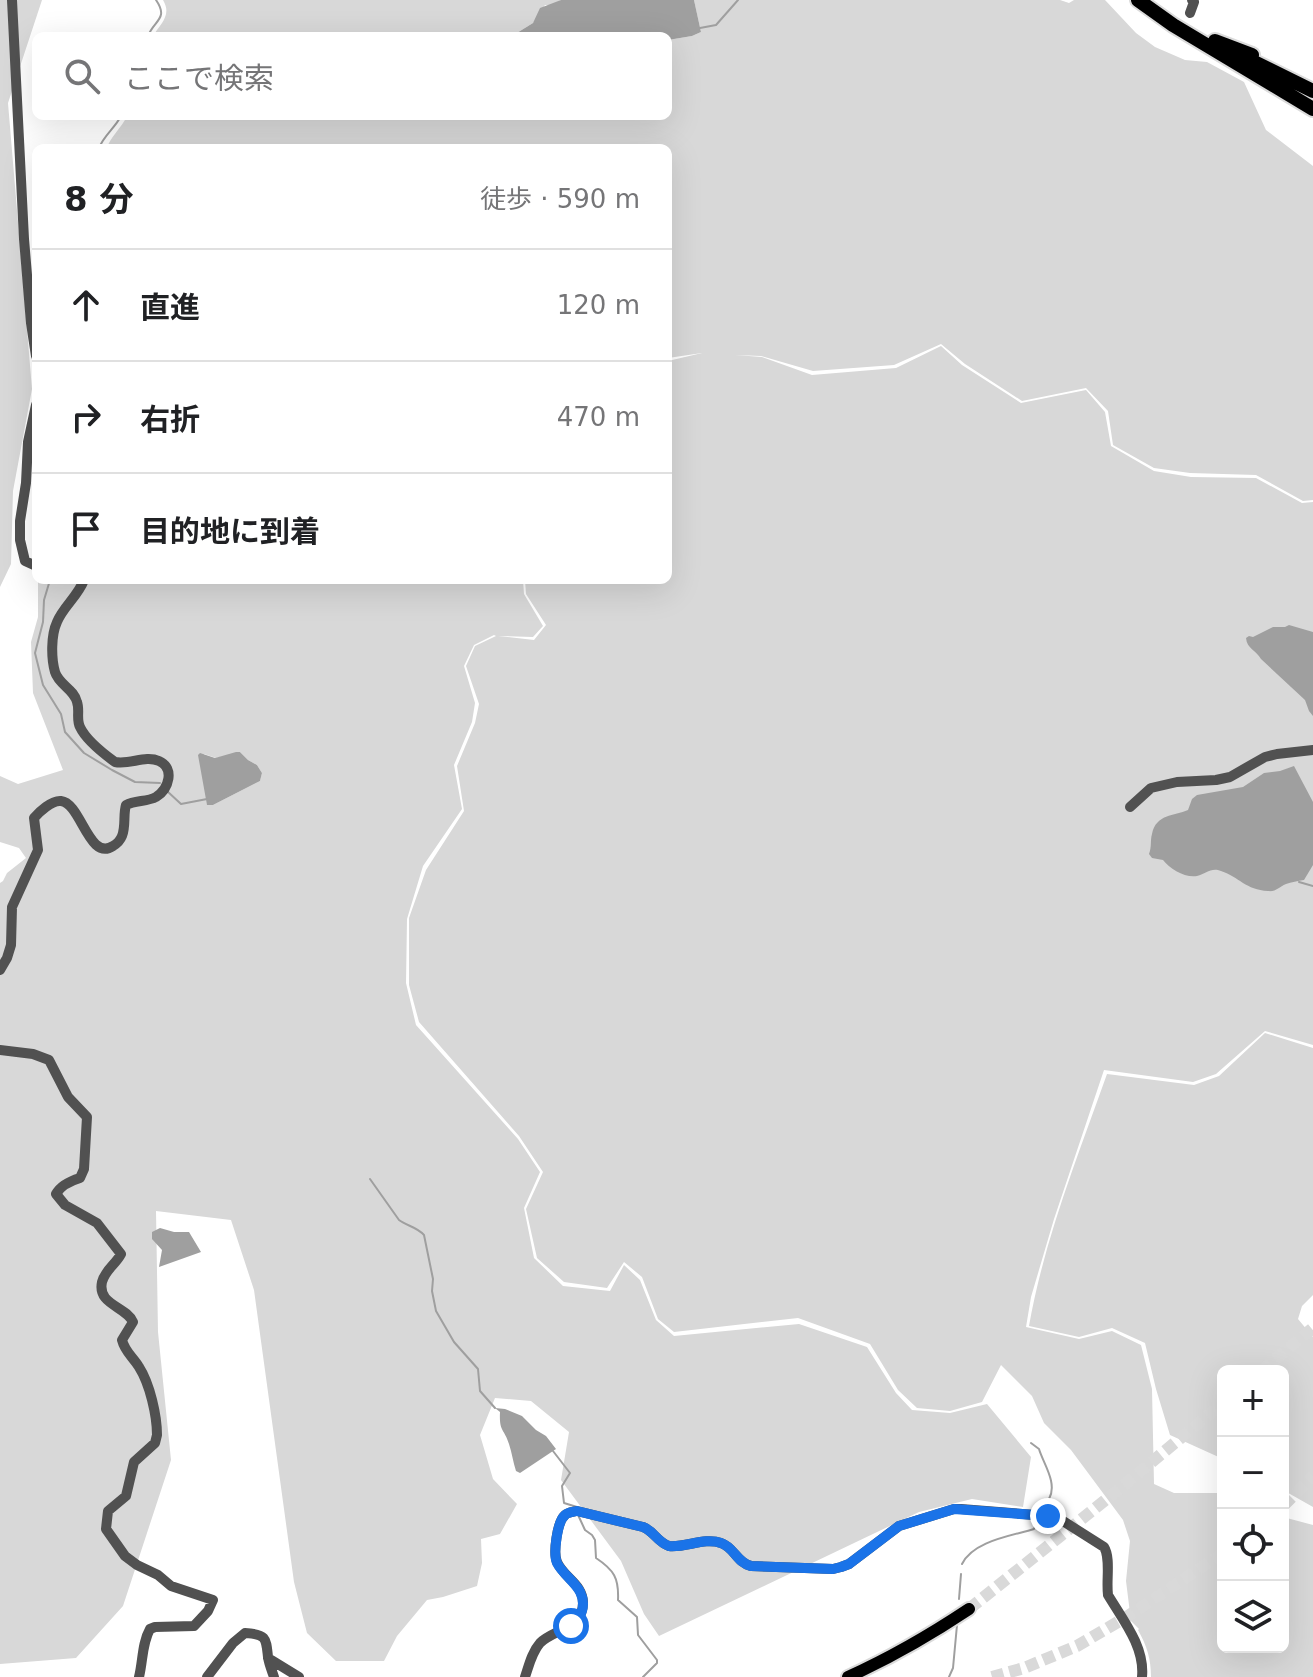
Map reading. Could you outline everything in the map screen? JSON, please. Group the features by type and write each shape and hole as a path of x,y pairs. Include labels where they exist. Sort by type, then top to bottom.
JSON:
{"highway":[{"path":"1138,0 1173,25 1313,109"},
{"path":"1150,0 1215,41 1313,91"},
{"path":"1215,41 1313,82"}],"main road":[{"path":"848,1677 924,1638 969,1609"}],"street":[{"path":"12,0 24,239 32,330"},
{"path":"1190,13 1192,0"},
{"path":"32,424 20,540 25,561 32,564"},
{"path":"0,970 11,945 12,907 38,850 34,818 38,813 61,801 73,809 97,845 110,848 123,834 126,805 158,796 165,788 169,773 162,762 152,759 115,762 80,727 76,697 54,671 53,642 57,621 82,584"},
{"path":"1130,807 1151,788 1230,777 1265,757 1313,750"},
{"path":"0,1050 33,1054 49,1060 68,1097 87,1117 84,1169 80,1178 71,1181 56,1194 65,1205 97,1223 121,1254 107,1272 102,1282 102,1292 105,1299 131,1316 133,1322 122,1340 123,1346 139,1366 148,1386 158,1430 155,1443 134,1462 126,1496 108,1511 106,1529 125,1556 137,1565 158,1575 171,1586 213,1600 208,1611 194,1626 150,1629 144,1643 139,1677"},
{"path":"525,1677 532,1655 539,1645 576,1622 582,1610 578,1587 555,1558 558,1527 565,1515 571,1512 643,1527 662,1544 669,1546 718,1542 728,1547 743,1564 751,1566 833,1569 849,1564 899,1526 954,1509 1048,1516 1063,1521 1104,1547 1108,1552 1108,1595 1140,1653 1142,1677"},
{"path":"207,1677 233,1643 245,1633 263,1637 267,1642 274,1677"},
{"path":"268,1658 299,1677"}],"shaded area":[{"path":"0,0 42,0 8,103 32,389 13,491 11,564 0,587"},
{"path":"163,0 561,0 545,5 533,23 518,32 156,32 166,15"},
{"path":"561,0 694,0 701,32 672,39 672,32 518,32 533,23 540,8"},
{"path":"694,0 1060,0 1069,3 1074,0 1105,0 1136,33 1155,47 1185,60 1207,62 1244,82 1266,130 1313,166 1313,500 1303,501 1256,475 1190,473 1154,468 1113,445 1108,411 1086,388 1022,401 965,364 941,344 894,365 813,371 761,356 735,355 762,357 812,375 896,368 941,346 962,365 1021,403 1086,390 1105,412 1111,446 1154,471 1191,477 1256,478 1302,503 1313,502 1313,1045 1265,1031 1216,1074 1193,1082 1104,1070 1054,1219 1031,1297 1026,1327 1079,1339 1112,1331 1141,1345 1152,1389 1154,1484 1174,1493 1217,1493 1217,1653 1289,1653 1289,1519 1313,1525 1313,1677 1151,1677 1146,1647 1139,1629 1131,1621 1126,1581 1130,1541 1123,1520 1071,1450 1044,1423 1032,1396 1001,1365 982,1402 950,1411 917,1408 898,1390 870,1344 798,1318 674,1332 658,1319 642,1277 624,1262 607,1288 564,1282 537,1258 526,1209 543,1172 519,1136 419,1022 409,985 409,918 426,870 464,811 457,766 475,723 479,704 466,666 475,646 494,635 474,645 464,666 475,703 472,722 454,765 462,809 423,866 407,919 406,983 416,1025 518,1139 540,1172 524,1208 534,1258 563,1286 610,1291 624,1265 640,1280 656,1320 674,1336 799,1324 867,1347 896,1393 912,1410 950,1413 987,1404 1031,1457 1023,1507 972,1499 919,1512 659,1636 644,1614 621,1561 561,1480 569,1432 531,1401 495,1398 480,1435 493,1479 517,1504 500,1534 481,1539 482,1563 477,1586 427,1600 397,1636 384,1661 336,1661 307,1633 294,1582 254,1290 231,1220 156,1211 158,1332 171,1460 123,1606 76,1658 0,1664 0,883 26,858 19,848 0,842 0,776 18,784 63,770 33,693 31,642 38,617 38,584 523,584 524,594 543,626 533,637 498,636 534,640 546,625 526,594 525,584 672,584 672,360 702,353 672,357 672,144 108,144 124,120 672,120 672,39 701,32","holes":["240,752 262,773 260,781 213,805 207,805 204,754 216,758"]},
{"path":"1289,625 1313,632 1313,716 1305,700 1247,642 1249,636"},
{"path":"236,752 257,765 262,773 260,781 213,805 207,805 198,755 215,758"},
{"path":"1294,766 1313,802 1313,865 1304,880 1288,883 1273,891 1260,890 1217,870 1197,876 1183,874 1149,854 1157,823 1188,810 1197,795 1243,787 1264,773"},
{"path":"1265,1033 1313,1048 1313,1295 1302,1306 1298,1319 1313,1337 1313,1507 1289,1493 1289,1365 1217,1365 1217,1456 1170,1435 1145,1343 1112,1328 1079,1337 1029,1326 1043,1262 1107,1074 1194,1085 1219,1076"},
{"path":"160,1228 189,1232 201,1252 159,1267 162,1250 152,1239 152,1232"},
{"path":"495,1408 522,1416 556,1449 520,1473 516,1471 501,1427 500,1412"}],"waterway":[{"path":"150,32 161,16 156,0"},
{"path":"700,28 716,25 738,0"},
{"path":"101,144 118,120"},
{"path":"49,584 35,653 43,685 61,714 65,732 84,753 112,770 135,782 160,783"},
{"path":"167,791 181,804 207,799"},
{"path":"1299,882 1313,886"},
{"path":"370,1179 399,1220 424,1235 436,1311 454,1342 478,1369 480,1391 495,1408"},
{"path":"1031,1443 1039,1449 1052,1486 1049,1499 1041,1510"},
{"path":"553,1451 570,1473 562,1486 564,1503 577,1507"},
{"path":"579,1517 585,1530 595,1540 596,1558 614,1575 618,1600 637,1617 638,1635 657,1660 643,1677"},
{"path":"962,1564 967,1556 984,1545 1034,1529 1038,1519"},
{"path":"959,1599 961,1574"},
{"path":"949,1677 953,1668 957,1625"}],"tunnel":[{"path":"1268,1365 1313,1328"},
{"path":"969,1609 1217,1408"},
{"path":"1289,1500 1313,1476"},
{"path":"992,1677 1024,1668 1077,1646 1217,1557"}],"route":[{"path":"571,1626 580,1616 583,1602 578,1587 555,1558 558,1527 565,1515 571,1512 643,1527 662,1544 669,1546 718,1542 728,1547 743,1564 751,1566 833,1569 849,1564 899,1526 954,1509 1048,1516"}]}
